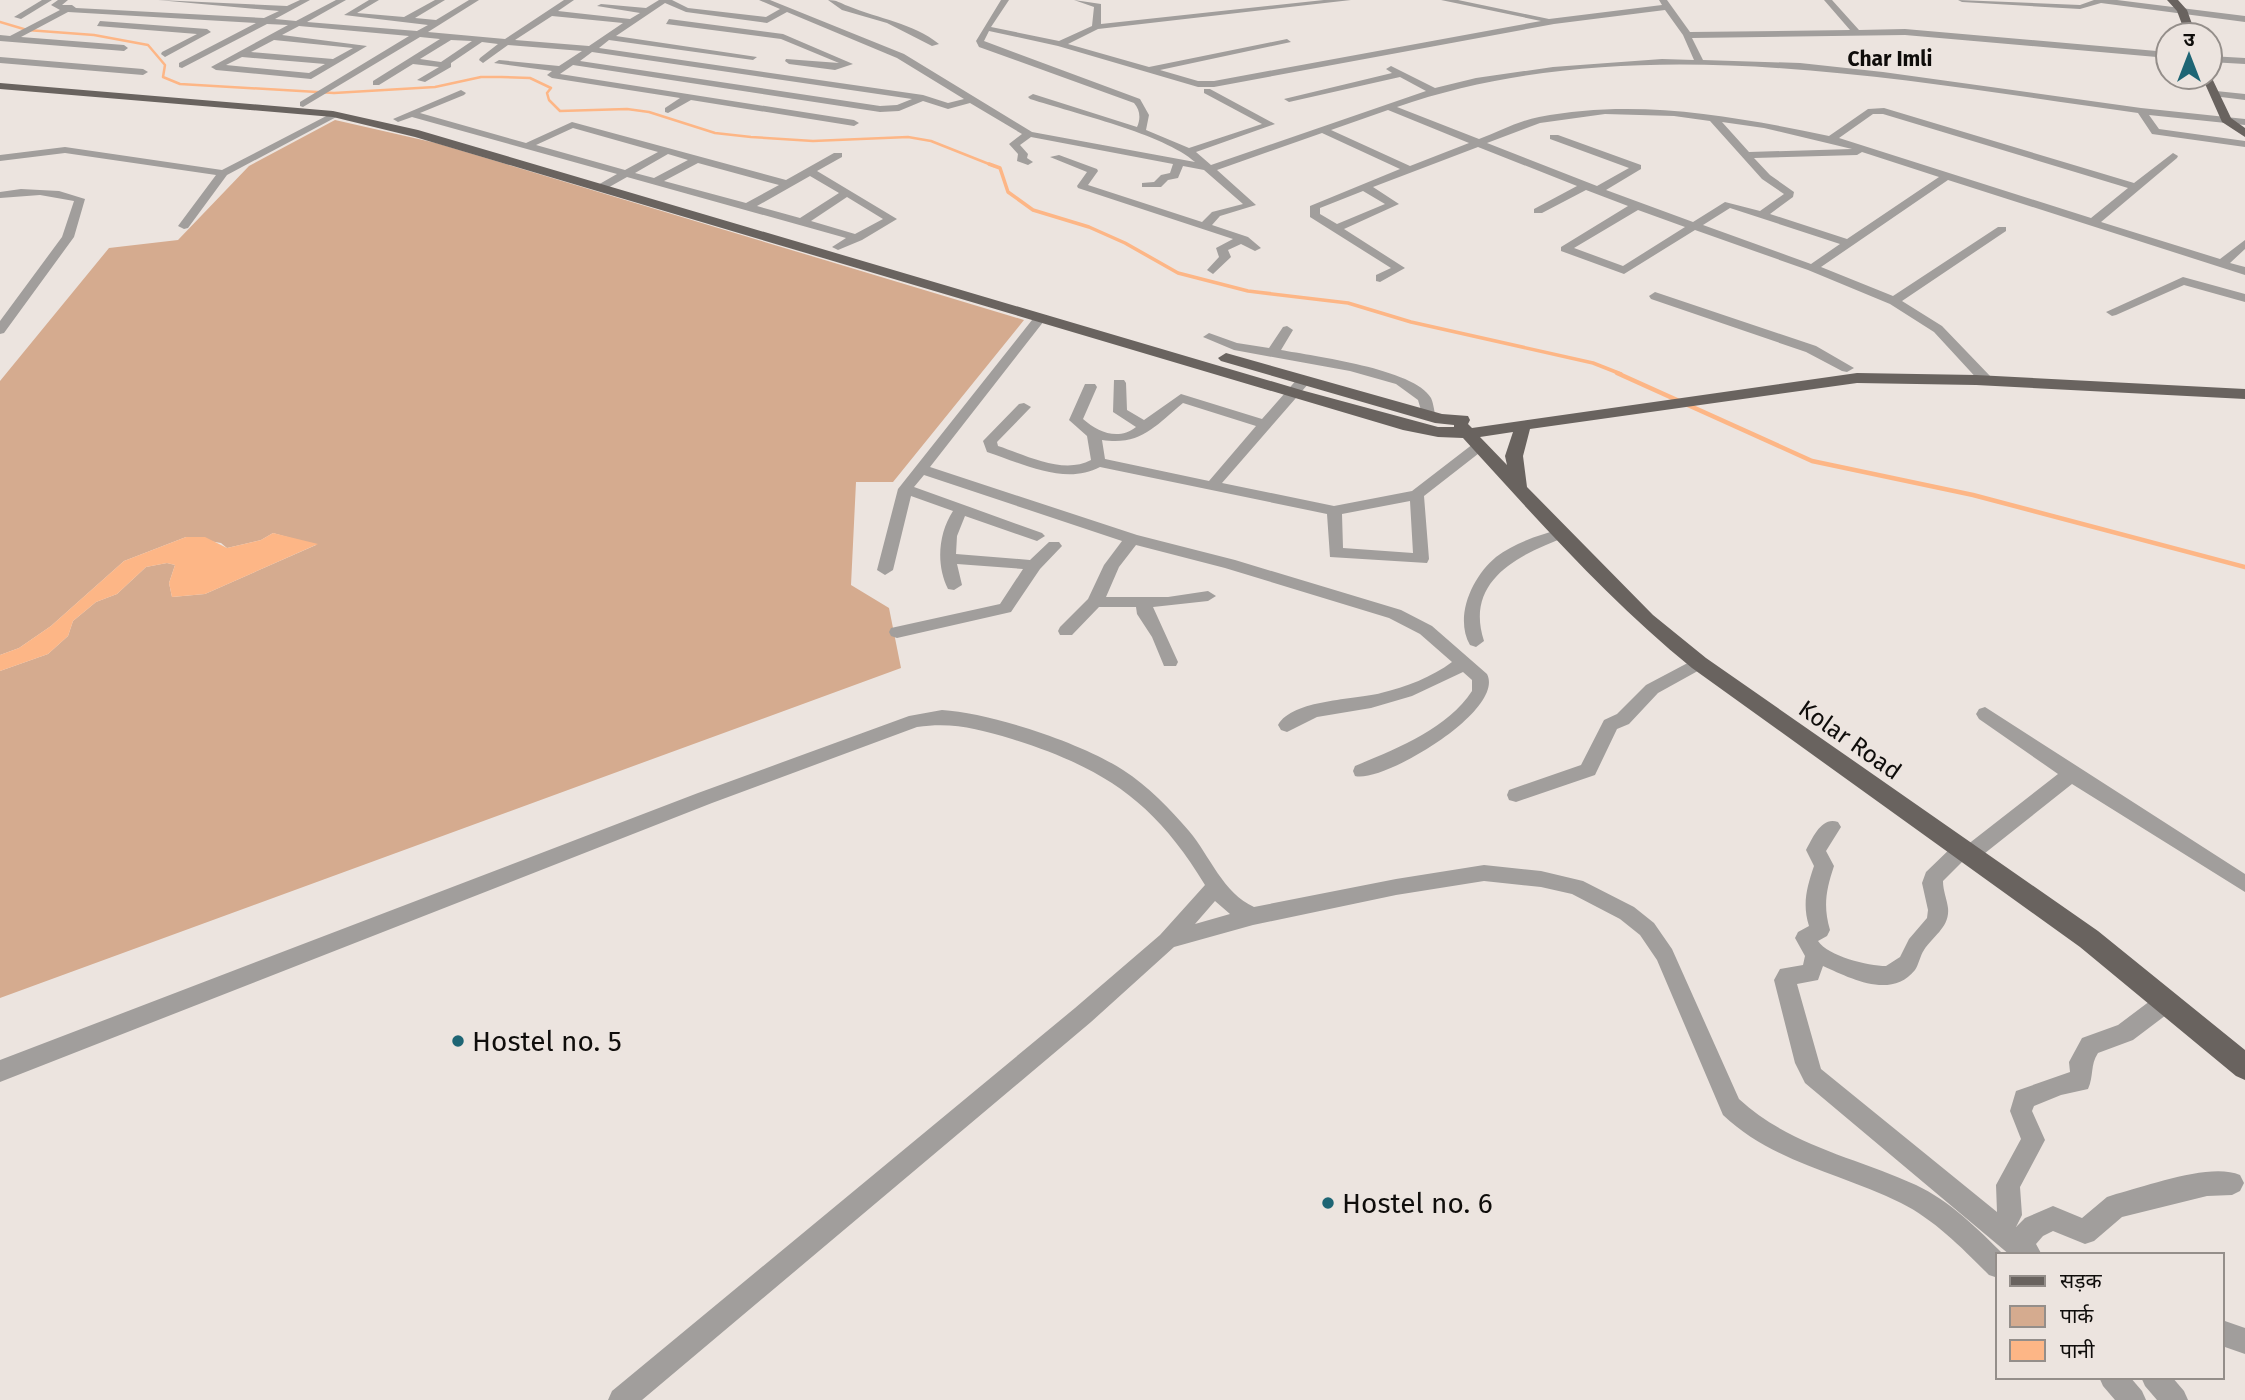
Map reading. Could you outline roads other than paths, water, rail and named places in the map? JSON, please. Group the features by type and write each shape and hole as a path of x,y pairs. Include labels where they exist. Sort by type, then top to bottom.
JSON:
{"main road":[{"path":"2172,0 2182,10 2186,21"},
{"path":"0,80 357,110 397,120 471,145"},
{"path":"0,86 337,114 471,145 838,247 1300,387 1409,426 1467,433 1857,378 1981,374 2245,394"},
{"path":"2215,91 2226,120 2245,133"},
{"path":"603,181 1040,318 1300,387 1428,414 1467,433 1511,417 1716,383 1847,368 2245,384"},
{"path":"1519,490 1514,456 1523,426"},
{"name":"Kolar Road","path":"1467,433 1646,620 1699,663 2089,939 2244,1064"}],"street":[{"path":"18,18 48,0"},
{"path":"0,44 50,20 66,5 84,0"},
{"path":"109,10 127,0"},
{"path":"162,0 288,9"},
{"path":"258,7 271,0"},
{"path":"181,65 306,0"},
{"path":"342,0 216,67 311,76 362,46"},
{"path":"406,20 441,0"},
{"path":"303,104 475,0"},
{"path":"483,60 569,0"},
{"path":"584,17 610,0"},
{"path":"563,73 571,62 668,0 686,10 767,20 788,9"},
{"path":"763,0 902,58 941,78 1004,123 1029,134 1211,168 1434,91 1508,75 1553,70 1699,62 1800,66 1882,75 2141,111 2245,122"},
{"path":"832,0 845,8 890,21 918,38 935,44"},
{"path":"1005,0 986,28 980,41 982,45 1137,100 1142,105 1145,116 1140,131"},
{"path":"1078,0 1098,6 1096,27"},
{"path":"1273,0 1281,6"},
{"path":"1060,44 1096,27 1347,0"},
{"path":"1445,0 1554,21"},
{"path":"1828,0 1855,32"},
{"path":"1962,0 2080,6 2095,4 2099,0 2245,19"},
{"path":"373,3 348,15 438,23"},
{"path":"986,28 1060,44 1198,84 1213,84 1554,21 1665,4 1687,35 1699,62"},
{"path":"66,5 591,50 923,98 948,106 970,100"},
{"path":"601,6 648,11"},
{"path":"402,7 425,9"},
{"path":"686,10 665,25 783,37 848,64 835,67 789,61"},
{"path":"126,11 100,24 207,32"},
{"path":"550,13 633,22"},
{"path":"164,54 231,19"},
{"path":"50,20 73,20"},
{"path":"1687,35 1855,32 1943,34 2154,54"},
{"path":"641,42 653,33 701,39"},
{"path":"723,53 753,33"},
{"path":"0,37 124,48"},
{"path":"272,37 393,49"},
{"path":"376,83 449,37"},
{"path":"773,44 783,37"},
{"path":"610,38 753,57"},
{"path":"271,57 302,40"},
{"path":"411,61 445,63 480,40"},
{"path":"0,69 59,42"},
{"path":"1145,70 1287,42"},
{"path":"302,59 332,43"},
{"path":"765,74 810,47"},
{"path":"668,110 763,50"},
{"path":"241,54 334,62"},
{"path":"1367,55 1434,91"},
{"path":"0,60 143,72"},
{"path":"2224,60 2245,61"},
{"path":"571,62 891,109 923,98"},
{"path":"422,80 448,65 445,63"},
{"path":"499,63 563,73 591,81 854,122"},
{"path":"563,73 587,65"},
{"path":"591,81 613,68"},
{"path":"1289,99 1401,74"},
{"path":"789,94 807,80"},
{"path":"712,100 733,87"},
{"path":"1189,150 1270,124 1208,90"},
{"path":"397,120 461,93"},
{"path":"2216,94 2245,97"},
{"path":"1033,97 1140,131 1189,150 1251,205 1216,214 1204,227"},
{"path":"1240,106 1233,112 1245,132"},
{"path":"1388,107 1637,206 1812,268 1894,301 1938,329 1981,374"},
{"path":"1380,278 1399,268 1314,215 1315,206 1538,120 1577,114 1642,111 1712,117 1831,139 2245,271"},
{"path":"1831,139 1871,111 1884,111 2134,187"},
{"path":"2141,111 2155,132 2245,144"},
{"path":"184,226 223,173 337,114"},
{"path":"412,114 527,146 603,181 654,182 858,238"},
{"path":"1712,117 1766,177 1789,192 1789,195 1763,214"},
{"path":"527,146 572,125 789,184"},
{"path":"1323,130 1410,170"},
{"path":"1028,162 1021,159 1023,154 1014,144 1029,134"},
{"path":"1538,211 1637,167 1554,137"},
{"path":"0,158 65,150 223,173"},
{"path":"603,181 667,151"},
{"path":"1745,155 1871,152"},
{"path":"1755,166 1832,164 1823,153"},
{"path":"746,208 838,155"},
{"path":"2095,221 2173,156"},
{"path":"1055,158 1093,171 1082,186 1244,239 1255,248"},
{"path":"654,182 697,159"},
{"path":"1146,186 1157,185 1165,177 1174,176 1179,162"},
{"path":"809,172 891,219 838,247"},
{"path":"1812,268 1947,176"},
{"path":"1335,229 1394,204 1364,187"},
{"path":"0,195 25,190 48,190 80,199 68,237 0,330"},
{"path":"801,223 846,192"},
{"path":"1637,206 1565,249 1623,271 1726,204 1848,243"},
{"path":"1894,301 2001,229"},
{"path":"1213,270 1225,257 1222,248 1244,239"},
{"path":"2222,264 2245,243"},
{"path":"2112,312 2183,281 2245,298"},
{"path":"1655,296 1692,311 1811,349 1847,368"},
{"path":"885,570 905,489 1040,318"},
{"path":"1272,354 1287,330"},
{"path":"1209,337 1234,346 1352,367 1401,381 1424,398 1428,414"},
{"path":"1119,383 1120,412 1124,417 1144,426"},
{"path":"1090,387 1076,419 1094,435 1126,438 1133,436 1181,398 1266,425"},
{"path":"1211,487 1300,387"},
{"path":"1024,407 990,441 992,449 1062,470 1086,470 1098,462 1334,512 1417,495 1467,433"},
{"path":"1094,435 1098,462"},
{"path":"921,469 1132,539 1229,564 1395,614 1426,630 1481,678 1483,684 1462,715 1430,739 1399,756 1362,771"},
{"path":"905,489 1037,536"},
{"path":"1334,512 1335,553 1421,559 1417,495"},
{"path":"954,585 948,558 949,535 953,522 962,509"},
{"path":"1476,640 1471,626 1471,610 1492,568 1498,561 1519,550 1561,534"},
{"path":"1066,631 1095,602 1112,565 1132,539"},
{"path":"897,632 1005,608 1014,599 1034,565 1054,546"},
{"path":"948,558 1034,565"},
{"path":"1095,602 1180,602 1209,596"},
{"path":"1144,602 1145,614 1160,636 1170,662"},
{"path":"1287,726 1338,706 1371,702 1407,690 1453,671 1462,663"},
{"path":"1516,795 1588,771 1610,725 1622,719 1653,689 1699,663"},
{"path":"1985,714 2071,774 2245,884"},
{"path":"0,1071 705,798 915,722 942,717 958,718 1004,731 1096,763 1118,774 1196,854 1225,900 1236,909 1253,916"},
{"path":"1831,827 1815,849 1824,866 1815,892 1815,913 1820,930 1805,939 1816,955 1873,976 1884,977 1907,964 1920,940 1935,927 1938,910 1933,878 2071,774"},
{"path":"1167,941 1253,916 1396,887 1484,873 1541,879 1576,887 1627,913 1647,929 1665,955 1731,1107 1744,1121 1788,1145 1911,1196 1945,1220 1996,1264"},
{"path":"621,1400 1083,1015 1167,941 1216,886"},
{"path":"1816,955 1811,973 1787,976 1785,980 1806,1063 1813,1076 2024,1250 2034,1227 2053,1218 2085,1232 2116,1206 2207,1184 2232,1183"},
{"path":"1999,1229 2010,1215 2008,1185 2033,1140 2021,1111 2024,1099 2029,1095 2042,1094 2060,1084 2080,1081 2080,1062 2090,1045 2125,1033 2166,1002"},
{"path":"2224,1334 2245,1341"},
{"path":"2114,1379 2133,1400"},
{"path":"2156,1379 2175,1400"}],"water":[{"path":"273,533 318,544 205,594 172,597 169,583 175,565 167,563 146,567 117,594 96,602 73,621 68,636 48,654 0,671 0,655 19,648 51,626 124,561 186,537 205,537 227,548 261,540"}],"waterway":[{"path":"0,22 27,30 94,35 148,45 165,65 163,77 180,84 334,93 435,87 481,77 530,78 551,88 547,93 549,100 560,111 627,109 649,112 715,133 751,137 813,141 908,137 931,141 994,166"},
{"path":"989,164 1000,168 1008,192 1033,210 1089,227 1125,243 1178,273 1248,291 1348,303 1411,322 1593,363 1621,374"},
{"path":"1617,373 1812,461 1973,495 2245,567"}],"place":[{"name":"Hostel no. 5","path":"458,1041"},
{"name":"Hostel no. 6","path":"1328,1203"}],"district":[{"name":"Char Imli","path":"1890,59"}]}
